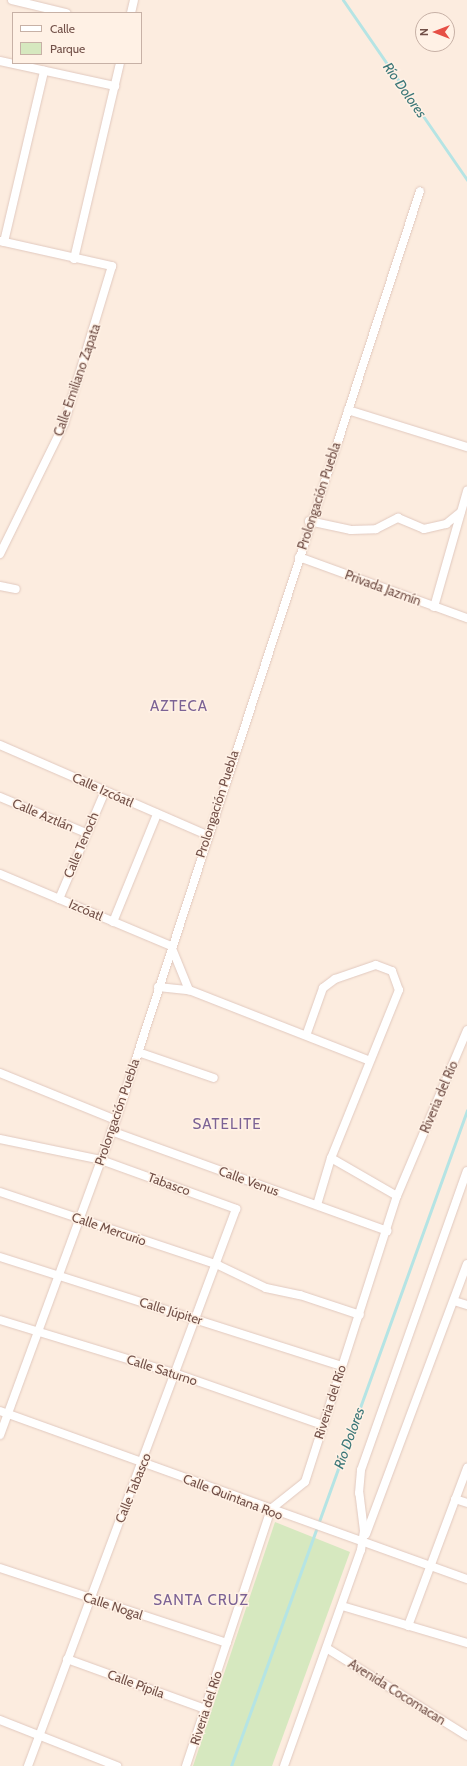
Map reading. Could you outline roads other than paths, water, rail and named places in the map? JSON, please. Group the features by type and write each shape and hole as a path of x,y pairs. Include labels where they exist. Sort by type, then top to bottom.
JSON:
{"street":[{"path":"12,0 62,12"},
{"path":"131,12 134,0"},
{"path":"0,61 12,64"},
{"path":"13,64 115,86"},
{"path":"44,71 2,242 74,259 120,64"},
{"name":"Prolongación Puebla","path":"0,1435 4,1413 37,1332 116,1120 309,521 348,410 420,191"},
{"name":"Calle Emiliano Zapata","path":"0,554 64,424 112,266 74,259"},
{"path":"348,410 467,447"},
{"path":"434,607 466,496"},
{"path":"309,521 351,530 376,529 398,518 424,529 446,524 461,512"},
{"name":"Privada Jazmín","path":"298,557 467,618"},
{"path":"0,586 16,589"},
{"name":"Calle Izcóatl","path":"0,745 207,835"},
{"name":"Calle Tenoch","path":"59,899 105,791"},
{"name":"Calle Aztlán","path":"0,797 86,833"},
{"path":"112,922 157,814"},
{"name":"Izcóatl","path":"1,876 172,946"},
{"path":"172,946 189,990"},
{"path":"307,1033 323,988 335,979 376,965 392,971 399,990 331,1158 317,1205"},
{"path":"158,987 189,990 307,1033 370,1061"},
{"name":"Riveria del Río","path":"186,1766 271,1510 305,1482 388,1230 397,1196 467,1030"},
{"path":"138,1052 214,1078"},
{"path":"0,1073 116,1120"},
{"name":"Calle Venus","path":"111,1131 388,1230"},
{"name":"Tabasco","path":"0,1139 101,1160 236,1209"},
{"path":"331,1158 397,1196"},
{"path":"363,1542 361,1470 467,1171"},
{"name":"Calle Mercurio","path":"0,1192 218,1265 266,1288 360,1314"},
{"name":"Calle Tabasco","path":"28,1766 89,1599 144,1463 218,1265 236,1209"},
{"name":"Calle Júpiter","path":"0,1257 58,1277 197,1319 342,1366"},
{"path":"284,1766 328,1649 363,1542 467,1264"},
{"path":"454,1301 467,1305"},
{"name":"Calle Saturno","path":"0,1320 177,1374 323,1424"},
{"name":"Calle Quintana Roo","path":"4,1413 144,1463 271,1510 288,1518 363,1542 428,1567 467,1579"},
{"path":"408,1626 428,1567 467,1468"},
{"path":"455,1499 467,1503"},
{"name":"Calle Nogal","path":"0,1568 89,1599 227,1642"},
{"path":"342,1606 467,1643"},
{"name":"Avenida Cocomacan","path":"328,1649 467,1736"},
{"name":"Calle Pípila","path":"67,1659 205,1709"},
{"path":"0,1721 116,1766"}],"waterway":[{"name":"Río Dolores","path":"343,0 467,180"},
{"name":"Río Dolores","path":"231,1766 467,1110"}],"district":[{"name":"AZTECA","path":"179,707"},
{"name":"SATELITE","path":"227,1125"},
{"name":"SANTA CRUZ","path":"201,1601"}]}
